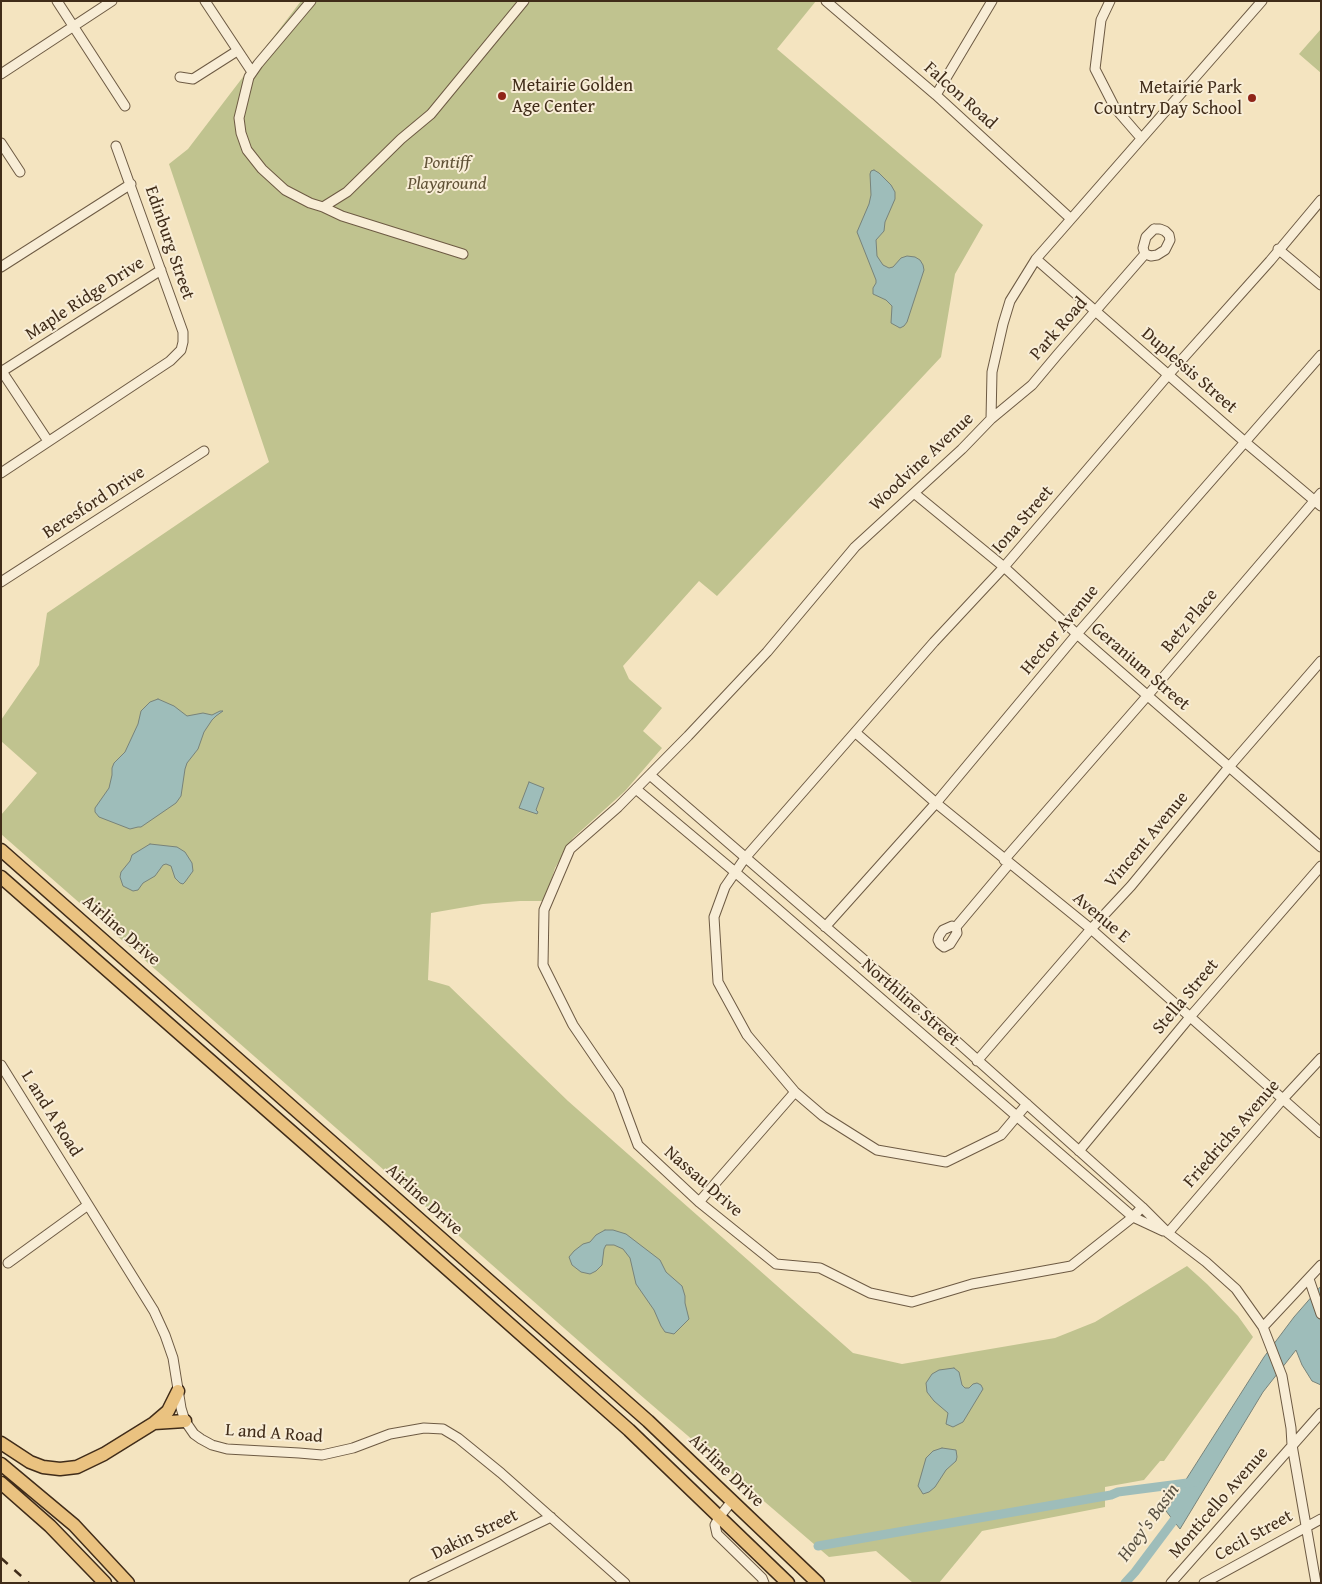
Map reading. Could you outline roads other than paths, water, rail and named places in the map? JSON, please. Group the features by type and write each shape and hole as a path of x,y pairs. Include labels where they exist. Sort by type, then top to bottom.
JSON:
{"highway":[{"name":"Airline Drive","path":"3,855 132,965 648,1421 818,1583"},
{"name":"Airline Drive","path":"1,877 630,1430 788,1583"},
{"path":"120,981 132,965"},
{"path":"392,1220 404,1206"},
{"path":"1,1443 30,1462 43,1467 60,1469 77,1466 92,1460 154,1423 168,1411 178,1391"},
{"path":"154,1423 186,1421"},
{"path":"1,1464 74,1525 128,1583"},
{"path":"1,1483 50,1526 105,1583"}],"street":[{"path":"57,1 125,106"},
{"path":"1,74 112,1"},
{"path":"205,1 252,72"},
{"path":"311,1 252,72 246,87 239,118 241,133 247,150 262,169 285,190 310,203 342,216 463,254"},
{"path":"322,207 347,192 401,139 431,114 524,1"},
{"name":"Falcon Road","path":"826,1 936,95 1070,218"},
{"path":"936,95 992,1"},
{"path":"1110,1 1101,20 1095,69 1115,108 1141,138"},
{"name":"Woodvine Avenue","path":"650,775 767,652 855,548 992,419 992,372 1003,324 1010,301 1036,259 1262,1"},
{"path":"180,77 193,80 237,51"},
{"path":"1,143 20,172"},
{"name":"Edinburg Street","path":"48,441 170,361 179,351 183,342 183,332 162,270 116,146"},
{"path":"1,266 131,184"},
{"name":"Iona Street","path":"1027,1104 1001,1135 946,1162 877,1150 823,1116 795,1092 748,1035 718,982 714,917 725,887 745,858 934,642 1004,567 1321,200"},
{"path":"1278,249 1321,285"},
{"name":"Park Road","path":"992,419 1032,386 1145,254"},
{"name":"Duplessis Street","path":"1036,259 1317,503"},
{"name":"Maple Ridge Drive","path":"2,371 162,270"},
{"name":"Hector Avenue","path":"825,927 936,803 1077,634 1321,355"},
{"path":"1,473 48,441 2,371"},
{"name":"Beresford Drive","path":"1,582 204,451"},
{"name":"Geranium Street","path":"914,493 1004,567 1077,634 1321,847"},
{"name":"Betz Place","path":"956,927 1007,862 1148,695 1317,503 1321,493"},
{"name":"Vincent Avenue","path":"977,1061 1091,929 1131,886 1229,767 1321,661"},
{"name":"Avenue E","path":"856,733 936,803 1091,929 1321,1133"},
{"name":"Nassau Drive","path":"650,775 570,849 544,910 543,965 573,1024 618,1091 638,1145 699,1202 776,1264 820,1268 870,1293 912,1302 972,1284 1071,1266 1133,1217 1142,1207"},
{"name":"Northline Street","path":"650,775 907,997 1142,1207 1168,1233 1206,1262 1236,1289 1263,1327 1282,1376 1305,1526 1316,1583"},
{"name":"Northline Street","path":"636,789 735,872 1133,1217 1168,1233"},
{"name":"Stella Street","path":"1079,1151 1190,1017 1321,866"},
{"name":"Friedrichs Avenue","path":"1168,1233 1282,1100 1321,1058"},
{"name":"L and A Road","path":"1,1065 154,1312 173,1358 180,1408 194,1434 212,1445 227,1449 322,1456 353,1448 390,1434 424,1428 443,1429 458,1438 501,1473 625,1583"},
{"path":"699,1202 795,1092"},
{"path":"8,1263 88,1205"},
{"path":"1263,1327 1321,1266"},
{"path":"1309,1279 1321,1314"},
{"name":"Monticello Avenue","path":"1171,1583 1321,1413"},
{"path":"732,1501 715,1525 717,1534 762,1578 764,1583"},
{"name":"Dakin Street","path":"414,1583 551,1517"},
{"name":"Cecil Street","path":"1204,1583 1305,1526 1321,1519"}],"water":[{"path":"874,170 891,185 895,192 895,199 885,222 884,231 876,240 877,256 883,265 889,268 893,267 901,258 907,256 915,257 920,260 924,270 907,322 900,328 891,323 892,306 886,300 873,294 876,280 857,232 869,204 871,195 870,174"},
{"path":"158,699 174,706 187,716 203,713 212,715 223,711 212,720 204,732 198,749 187,763 181,796 176,803 141,827 130,829 99,817 95,812 95,808 109,788 114,763 125,752 138,724 141,711 150,702"},
{"path":"529,782 544,788 536,810 537,814 519,808"},
{"path":"150,844 177,847 185,852 192,863 193,871 183,884 175,878 171,866 166,864 163,865 155,876 143,883 138,890 133,891 123,886 120,877 121,872 130,861 132,855"},
{"path":"605,1230 626,1234 660,1260 666,1272 682,1286 689,1319 674,1334 665,1332 661,1326 654,1310 636,1284 630,1258 623,1249 614,1245 606,1245 602,1265 590,1274 581,1272 572,1265 569,1257 574,1251 583,1244 590,1242 596,1235"},
{"path":"1321,1286 1321,1385 1312,1381 1302,1365 1296,1350 1263,1392 1180,1529 1166,1511 1264,1357 1294,1317"},
{"path":"954,1368 959,1372 962,1385 965,1388 969,1388 977,1383 983,1389 963,1422 953,1427 946,1424 948,1413 927,1392 926,1383 932,1374 939,1370"},
{"path":"942,1448 956,1450 956,1461 946,1470 935,1487 923,1494 918,1486 926,1458 933,1451"}],"waterway":[{"path":"818,1546 1111,1495 1118,1492 1195,1482"},
{"name":"Hoey's Basin","path":"1125,1583 1180,1512"}],"railway":[{"path":"1,1558 29,1583"}],"place":[{"name":"Metairie Golden Age Center","path":"502,96"},
{"name":"Metairie Park Country Day School","path":"1252,98"}],"park label":[{"name":"Pontiff Playground","path":"447,173"}]}
